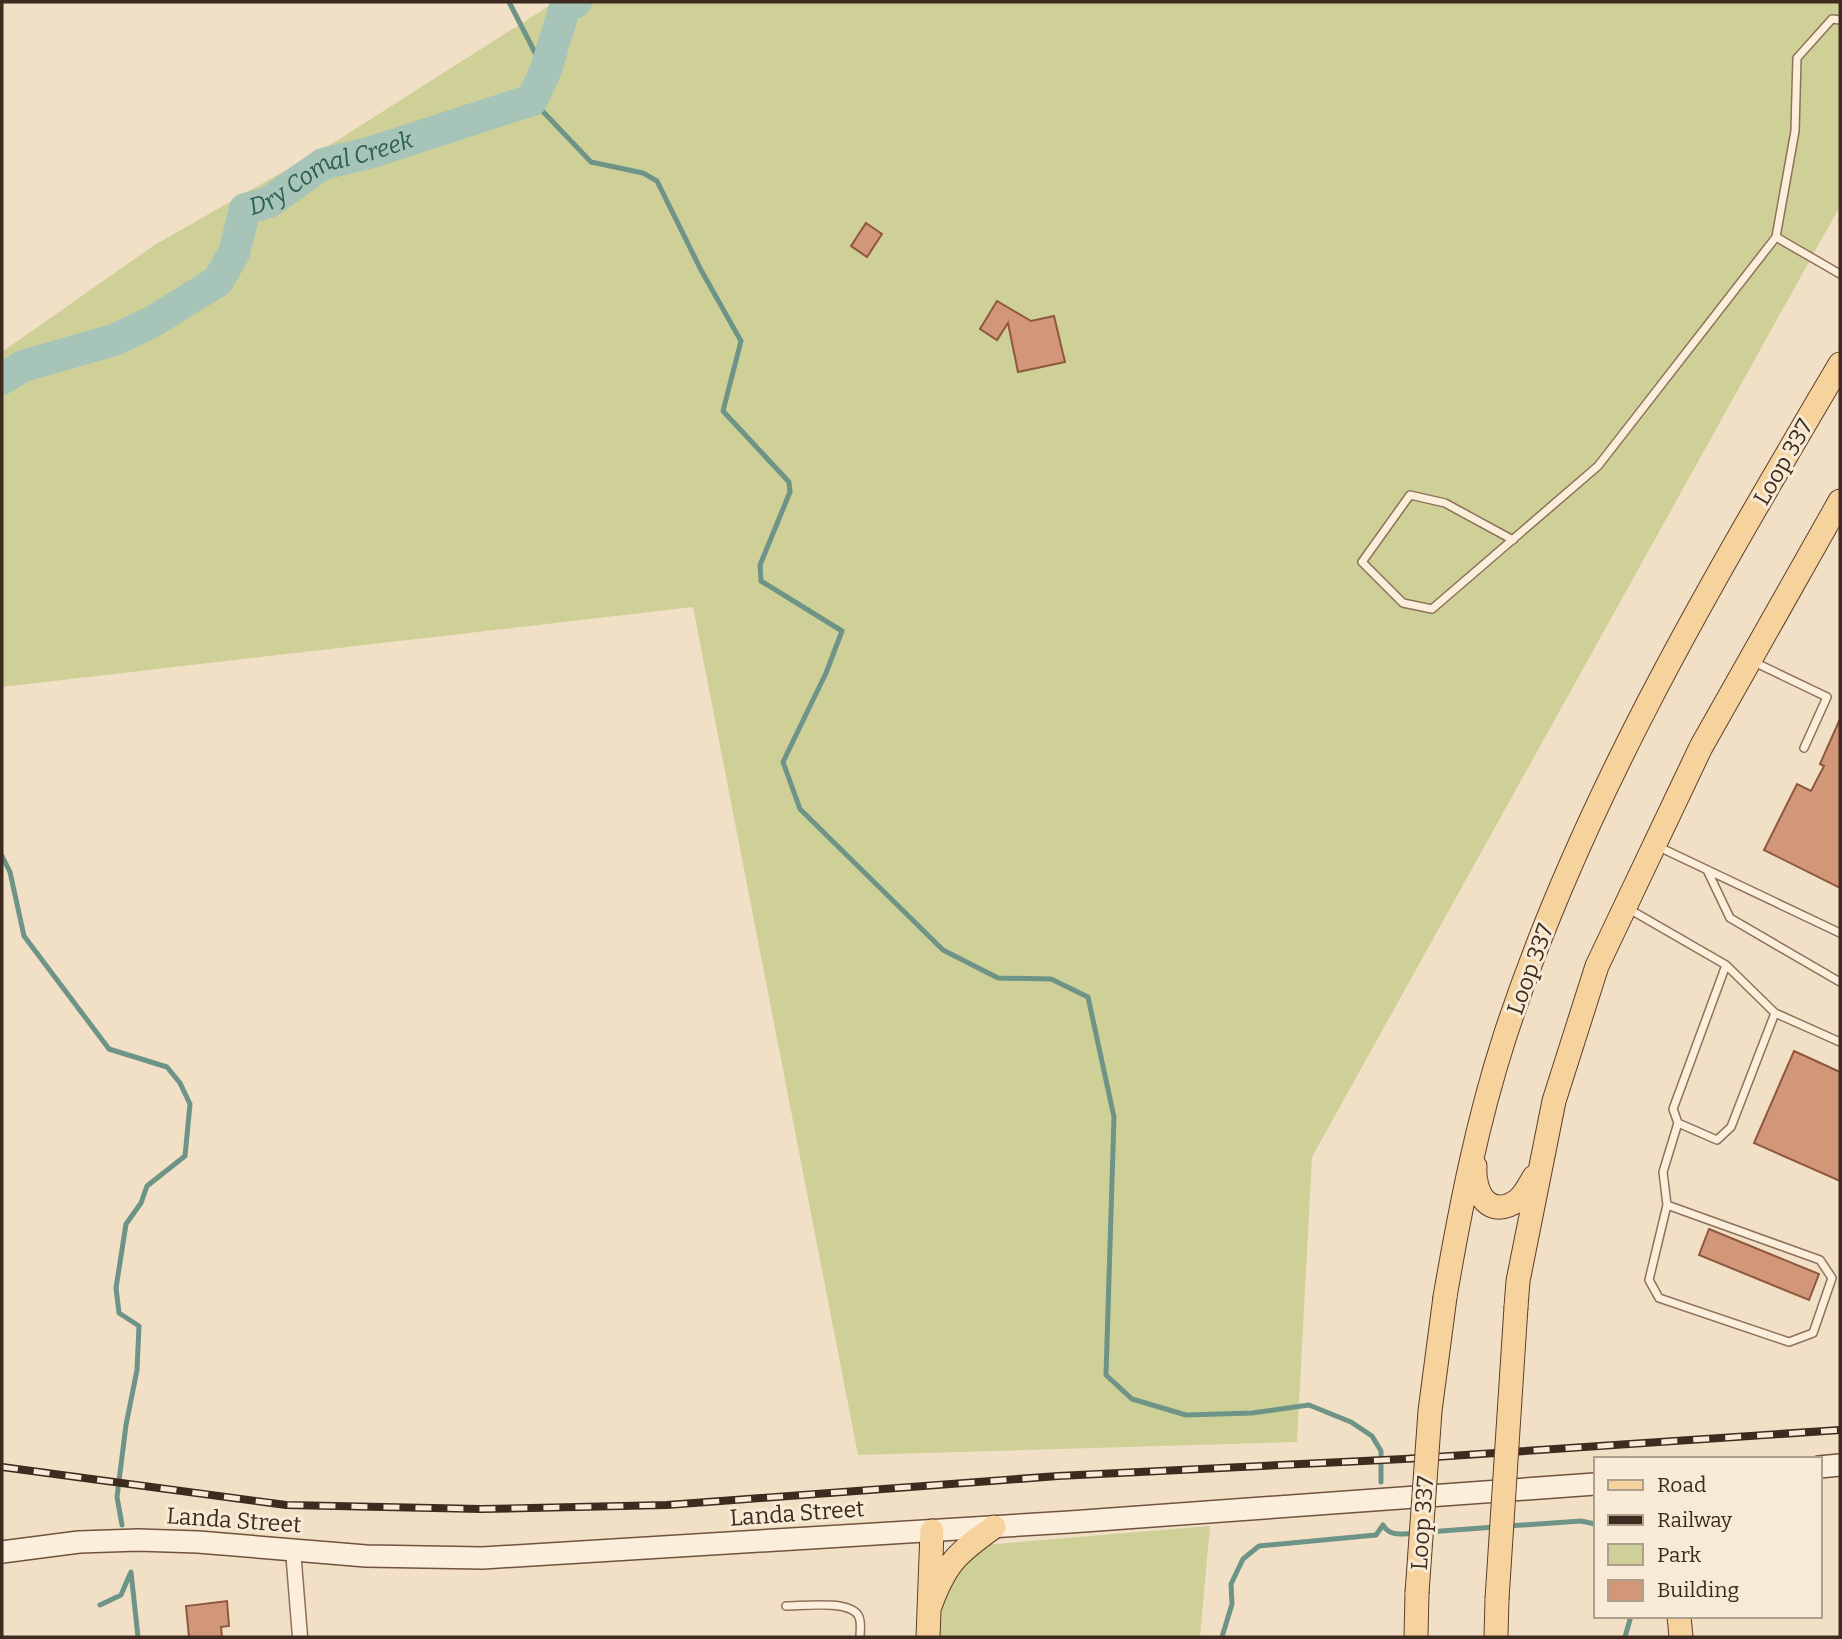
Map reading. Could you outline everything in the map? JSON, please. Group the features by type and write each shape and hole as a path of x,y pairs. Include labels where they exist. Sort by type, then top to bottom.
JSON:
{"main road":[{"name":"Loop 337","path":"1416,1637 1430,1411 1445,1297 1477,1138 1503,1041 1535,951 1580,841 1643,712 1840,363"},
{"path":"1496,1637 1518,1281 1554,1101 1597,966 1701,747 1840,501"},
{"path":"1477,1138 1474,1176 1476,1186 1480,1196 1491,1205 1502,1207 1520,1198 1540,1166"},
{"path":"929,1609 943,1573 955,1558 994,1527"},
{"path":"928,1637 932,1531"},
{"path":"1679,1618 1681,1637"}],"street":[{"path":"1821,1466 1840,1465"},
{"name":"Landa Street","path":"2,1552 79,1542 138,1540 366,1556 483,1558 994,1527 1594,1484"},
{"path":"293,1550 300,1637"}],"lane":[{"path":"1513,540 1445,503 1409,495 1362,562 1403,603 1432,610 1513,540 1598,466 1776,237 1795,131 1797,58 1832,19 1840,20"},
{"path":"1776,237 1840,274"},
{"path":"1751,660 1827,696 1804,747"},
{"path":"1655,845 1840,933"},
{"path":"1708,872 1730,918 1840,982"},
{"path":"1626,907 1727,965 1775,1013 1840,1042"},
{"path":"1667,1205 1820,1260 1832,1278 1813,1333 1789,1342 1659,1298 1649,1280 1667,1205 1663,1172 1678,1124 1673,1109 1727,965"},
{"path":"1678,1124 1717,1140 1731,1126 1775,1013"},
{"path":"786,1606 842,1605 856,1612 860,1618 860,1637"}],"green space":[{"path":"555,2 1840,2 1840,206 1312,1157 1297,1442 858,1455 693,607 2,687 2,352 153,246 338,140"},
{"path":"1210,1526 1200,1637 937,1637 937,1624 948,1582 984,1545"}],"building":[{"path":"866,223 882,234 867,257 851,246"},
{"path":"997,301 1031,321 1054,316 1065,362 1018,372 1008,323 997,340 980,329"},
{"path":"1840,719 1840,888 1764,850 1797,784 1811,791 1824,766 1820,764"},
{"path":"1794,1051 1840,1072 1840,1181 1754,1143"},
{"path":"1709,1229 1819,1274 1809,1300 1699,1255"},
{"path":"227,1601 229,1626 221,1627 222,1637 189,1637 186,1606"}],"waterway":[{"path":"509,2 545,72"},
{"name":"Dry Comal Creek","path":"2,379 23,366 114,340 152,322 218,281 234,253 245,209 269,202 323,164 372,152 532,100 545,72 565,7 576,2"},
{"path":"532,100 591,162 643,173 657,181 701,270 741,341 723,411 789,482 790,492 760,565 761,581 842,631 826,673 783,762 800,809 943,950 998,978 1051,979 1088,997 1114,1117 1106,1375 1132,1399 1186,1415 1252,1413 1309,1405 1351,1422 1372,1436 1381,1451 1381,1482"},
{"path":"2,856 10,872 24,936 109,1049 167,1067 180,1083 190,1104 185,1156 147,1186 141,1203 126,1224 116,1288 119,1313 139,1326 137,1370 126,1425 117,1497 122,1525"},
{"path":"1508,1526 1581,1521 1594,1524"},
{"path":"1222,1637 1232,1604 1231,1584 1243,1559 1259,1546 1376,1535 1383,1525 1393,1533 1414,1533"},
{"path":"1428,1532 1495,1527"},
{"path":"131,1572 138,1637"},
{"path":"100,1605 121,1595 130,1574"},
{"path":"1625,1637 1630,1618"}],"railway":[{"path":"2,1467 286,1505 481,1509 667,1505 1058,1476 1404,1459 1840,1430"}]}
